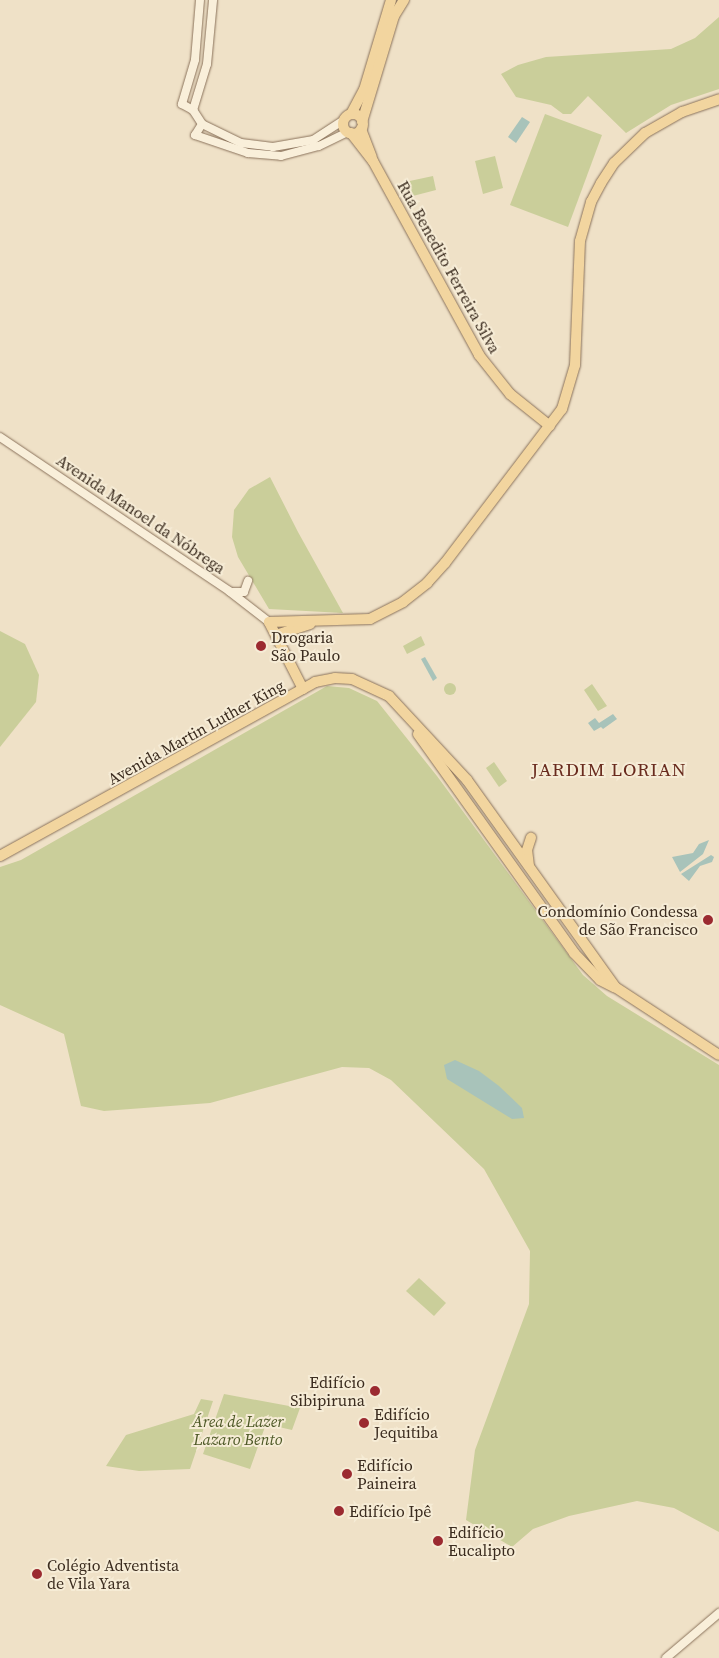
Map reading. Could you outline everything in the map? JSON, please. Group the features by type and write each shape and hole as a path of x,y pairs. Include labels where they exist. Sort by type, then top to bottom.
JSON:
{"main road":[{"path":"348,117 364,90 391,0"},
{"path":"356,129 392,23 404,0"},
{"path":"303,689 267,619 292,619 316,622 370,618 394,608 427,584 476,525 562,409 576,365 580,240 592,202 614,163 644,133 682,112 719,98"},
{"path":"348,117 358,116 356,129"},
{"path":"348,117 356,129"},
{"name":"Rua Benedito Ferreira Silva","path":"356,129 479,355 510,394 550,426"},
{"path":"276,635 316,622"},
{"name":"Avenida Martin Luther King","path":"0,856 303,689 335,678 352,678 389,696 506,851 578,958 600,980 615,987"},
{"name":"Avenida Martin Luther King","path":"405,715 467,780 507,837 506,851"},
{"path":"530,869 527,855 531,838"},
{"name":"Avenida Martin Luther King","path":"506,851 530,869 615,987 631,1001 719,1055"},
{"path":"578,958 588,958 586,947"}],"street":[{"path":"200,0 195,60 182,104 193,110 202,124 216,133 241,143 273,147 313,140 348,117"},
{"path":"193,110 207,64 213,0"},
{"path":"202,124 195,136 248,153 281,156 319,146 356,129"},
{"path":"211,142 216,133"},
{"name":"Avenida Manoel da Nóbrega","path":"0,437 229,591 267,619"},
{"path":"229,591 244,592 248,581"},
{"path":"666,1658 719,1613"}],"green space":[{"path":"719,17 719,89 671,105 626,133 588,96 571,114 563,114 551,105 516,97 501,74 518,65 546,57 671,49 695,38"},
{"path":"545,114 602,135 568,227 510,205"},
{"path":"495,156 503,188 483,194 475,161"},
{"path":"433,176 436,190 409,197 405,182"},
{"path":"270,477 343,613 269,609 238,557 232,537 234,510 249,489"},
{"path":"0,631 25,644 39,675 36,702 0,747"},
{"path":"421,636 425,645 407,654 403,646"},
{"path":"448,683 452,683 456,689 452,695 448,695 444,691 444,687"},
{"path":"592,684 607,706 598,711 584,690"},
{"path":"327,686 349,688 377,701 437,776 583,975 607,996 719,1065 719,1532 674,1508 637,1501 569,1516 533,1529 512,1547 466,1520 475,1450 529,1304 530,1251 484,1169 391,1080 369,1068 342,1067 210,1103 104,1111 81,1106 64,1034 0,1005 0,867 21,860"},
{"path":"494,762 507,781 499,787 486,768"},
{"path":"419,1278 446,1303 434,1316 406,1291"},
{"name":"Área de Lazer Lazaro Bento","path":"224,1394 300,1408 292,1430 266,1424 250,1469 203,1454"},
{"path":"201,1399 213,1401 190,1469 139,1471 106,1466 126,1435 194,1414"}],"water":[{"path":"522,117 530,122 516,143 508,137"},
{"path":"425,657 437,678 433,681 421,659"},
{"path":"613,714 617,719 603,729 601,727 594,731 588,723 595,718 599,723"},
{"path":"709,840 703,854 680,872 672,857 693,853 699,844"},
{"path":"711,855 714,857 712,862 700,866 689,881 681,874"},
{"path":"455,1060 479,1071 499,1086 522,1108 524,1118 512,1119 447,1079 444,1065"}],"place":[{"name":"Drogaria São Paulo","path":"261,646"},
{"name":"Condomínio Condessa de São Francisco","path":"708,920"},
{"name":"Edifício Sibipiruna","path":"375,1391"},
{"name":"Edifício Jequitiba","path":"364,1423"},
{"name":"Edifício Paineira","path":"347,1474"},
{"name":"Edifício Ipê","path":"339,1511"},
{"name":"Edifício Eucalipto","path":"438,1541"},
{"name":"Colégio Adventista de Vila Yara","path":"37,1574"}],"district":[{"name":"JARDIM LORIAN","path":"609,770"}]}
